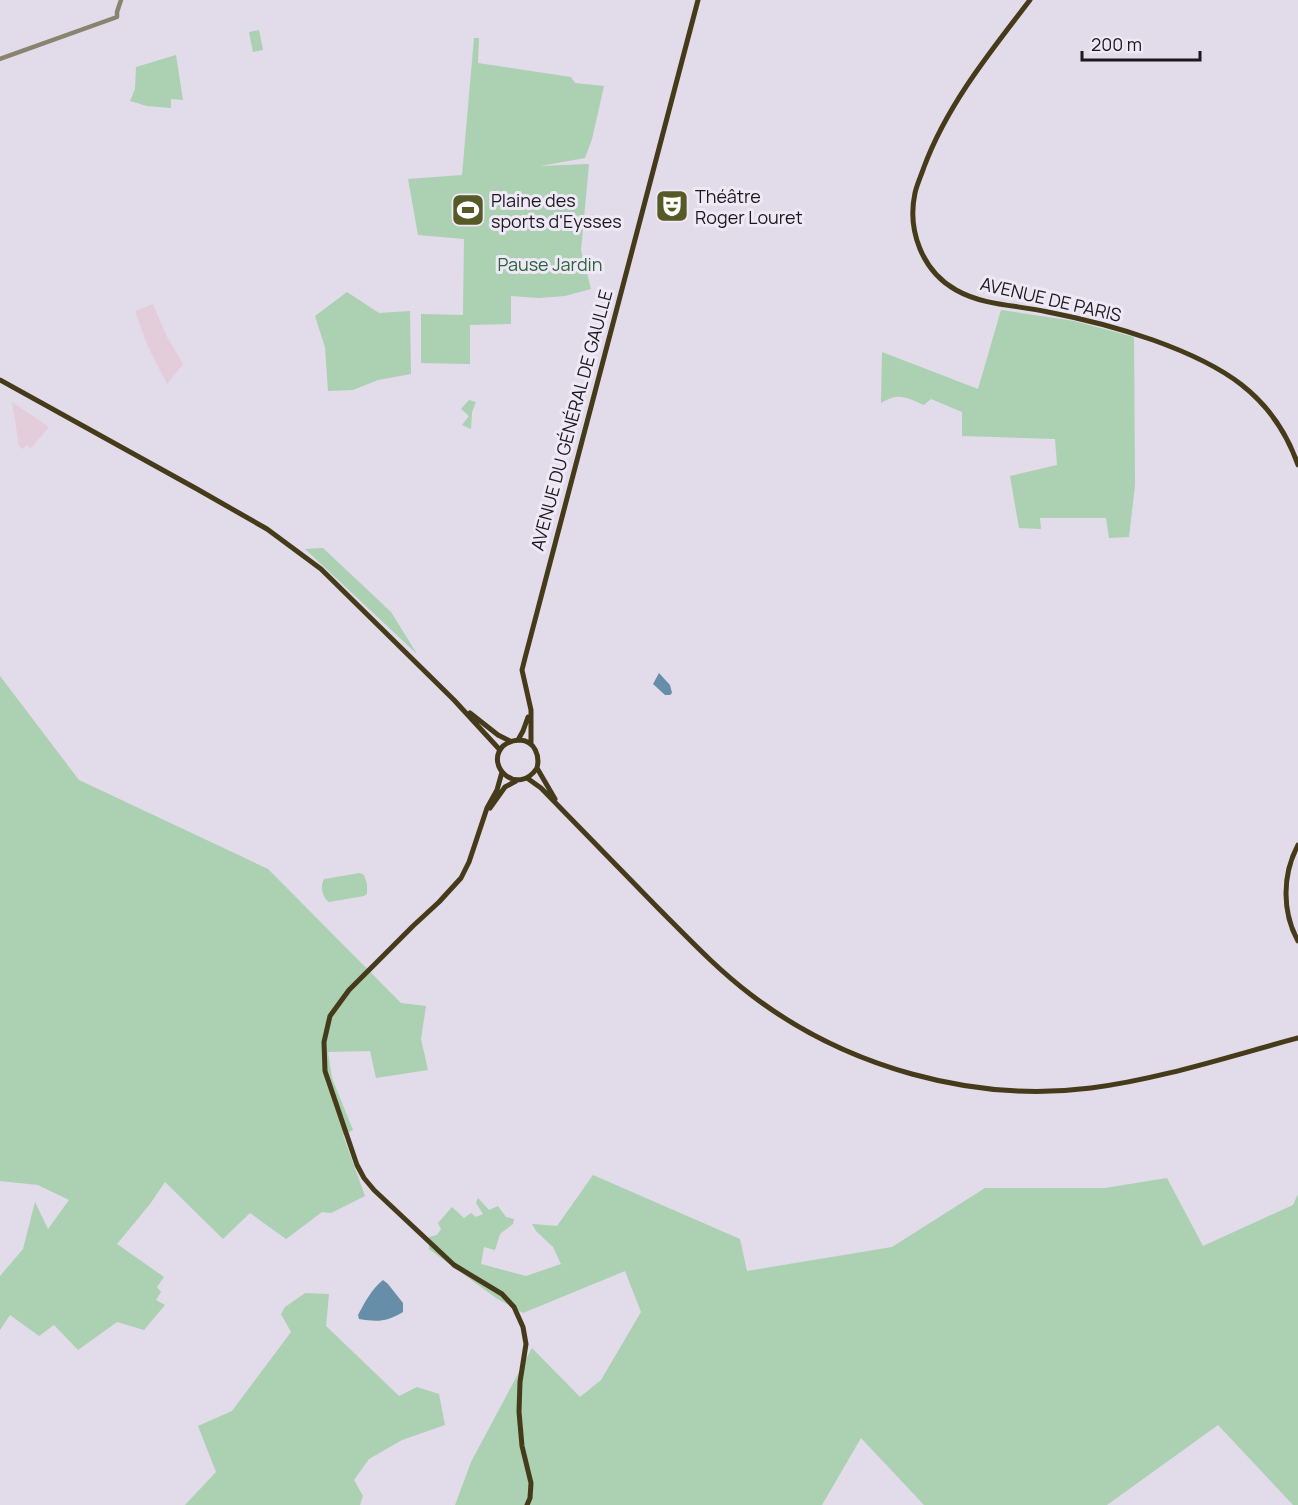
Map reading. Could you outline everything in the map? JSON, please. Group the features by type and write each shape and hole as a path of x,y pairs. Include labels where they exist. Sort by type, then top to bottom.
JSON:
{"main road":[{"name":"AVENUE DU GÉNÉRAL DE GAULLE","path":"531,744 531,710 522,670 529,638 698,0"},
{"name":"AVENUE DE PARIS","path":"1030,0 970,80 932,145 915,189 912,213 914,230 924,258 932,271 943,281 971,297 1091,321 1138,335 1202,359 1234,379 1262,403 1286,437 1298,465"},
{"path":"0,380 267,529 321,568 454,700 500,750"},
{"path":"454,700 498,735 510,741"},
{"path":"518,740 531,710"},
{"path":"481,823 505,787 516,780 527,778 537,768 538,755 535,749 531,744 518,740 504,745 500,750 498,762 502,772 516,780"},
{"path":"537,768 562,810"},
{"path":"502,772 497,790 481,823 470,862 461,878 349,990 330,1017 324,1042 325,1071 357,1166 364,1178 454,1265 502,1294 514,1307 524,1327 526,1344 520,1382 519,1412 522,1446 531,1483 527,1505"},
{"path":"527,778 541,788 691,941 749,994 829,1043 892,1068 981,1088 1053,1091 1123,1083 1298,1038"},
{"path":"1298,845 1286,883 1288,916 1298,941"}],"street":[{"path":"0,59 117,17 121,0"}],"shaded area":[{"path":"153,304 166,335 183,364 167,384 148,347 135,311"},
{"path":"12,402 49,427 31,448 26,445 23,449 19,446"}],"green space":[{"path":"259,30 263,50 253,52 249,32"},
{"name":"Plaine des sports d'Eysses","path":"474,38 479,38 478,63 571,77 575,83 604,86 592,139 585,158 540,166 589,164 581,250 591,289 565,296 539,298 511,296 511,324 470,325 470,364 421,363 421,314 463,315 464,239 418,235 408,179 462,175"},
{"path":"176,55 183,100 171,99 171,108 147,106 130,101 135,89 136,67"},
{"path":"347,292 379,313 410,311 411,374 378,380 353,390 328,391 325,347 315,316"},
{"path":"1001,310 1074,321 1134,337 1135,485 1129,537 1109,538 1106,518 1040,518 1041,529 1019,528 1010,476 1057,465 1055,439 962,436 962,412 931,399 924,405 902,397 881,403 882,352 978,389"},
{"path":"469,400 476,402 472,412 471,429 462,425 469,416 461,409"},
{"path":"323,548 391,612 417,654 305,549"},
{"path":"0,676 79,780 268,869 401,1003 426,1006 421,1039 428,1070 376,1078 370,1051 328,1052 332,1078 353,1130 343,1135 365,1196 331,1213 322,1212 286,1239 250,1213 223,1239 165,1182 117,1244 164,1277 157,1287 161,1292 156,1300 165,1305 144,1330 117,1322 78,1350 54,1325 39,1336 10,1315 0,1330 0,1276 23,1249 35,1202 48,1229 69,1200 38,1185 0,1181"},
{"path":"360,873 364,875 367,884 367,894 329,902 327,900 322,891 324,879"},
{"path":"593,1175 740,1239 747,1271 892,1247 985,1188 1105,1188 1167,1178 1203,1246 1293,1205 1298,1194 1298,1505 1293,1505 1218,1425 1107,1505 924,1505 861,1438 822,1505 455,1505 471,1462 532,1348 580,1397 601,1380 641,1312 625,1271 523,1313 496,1298 429,1249 429,1237 437,1235 441,1229 438,1223 452,1207 464,1218 471,1213 476,1217 483,1214 476,1203 478,1198 489,1210 498,1206 506,1217 514,1219 513,1224 500,1234 495,1250 484,1247 481,1264 526,1276 561,1264 553,1247 532,1224 557,1226"},
{"path":"305,1293 329,1294 326,1326 399,1396 417,1387 439,1394 445,1425 402,1440 369,1459 354,1480 363,1496 360,1505 185,1505 216,1472 198,1426 232,1411 291,1332 281,1314 285,1307"}],"water":[{"path":"659,673 670,685 672,693 670,695 665,695 653,684"},
{"path":"383,1280 403,1303 403,1312 382,1320 359,1319 358,1315 366,1301"}],"place":[{"name":"Théâtre Roger Louret","path":"672,206"},
{"name":"Plaine des sports d'Eysses","path":"468,210"}],"park label":[{"name":"Pause Jardin","path":"550,264"}]}
